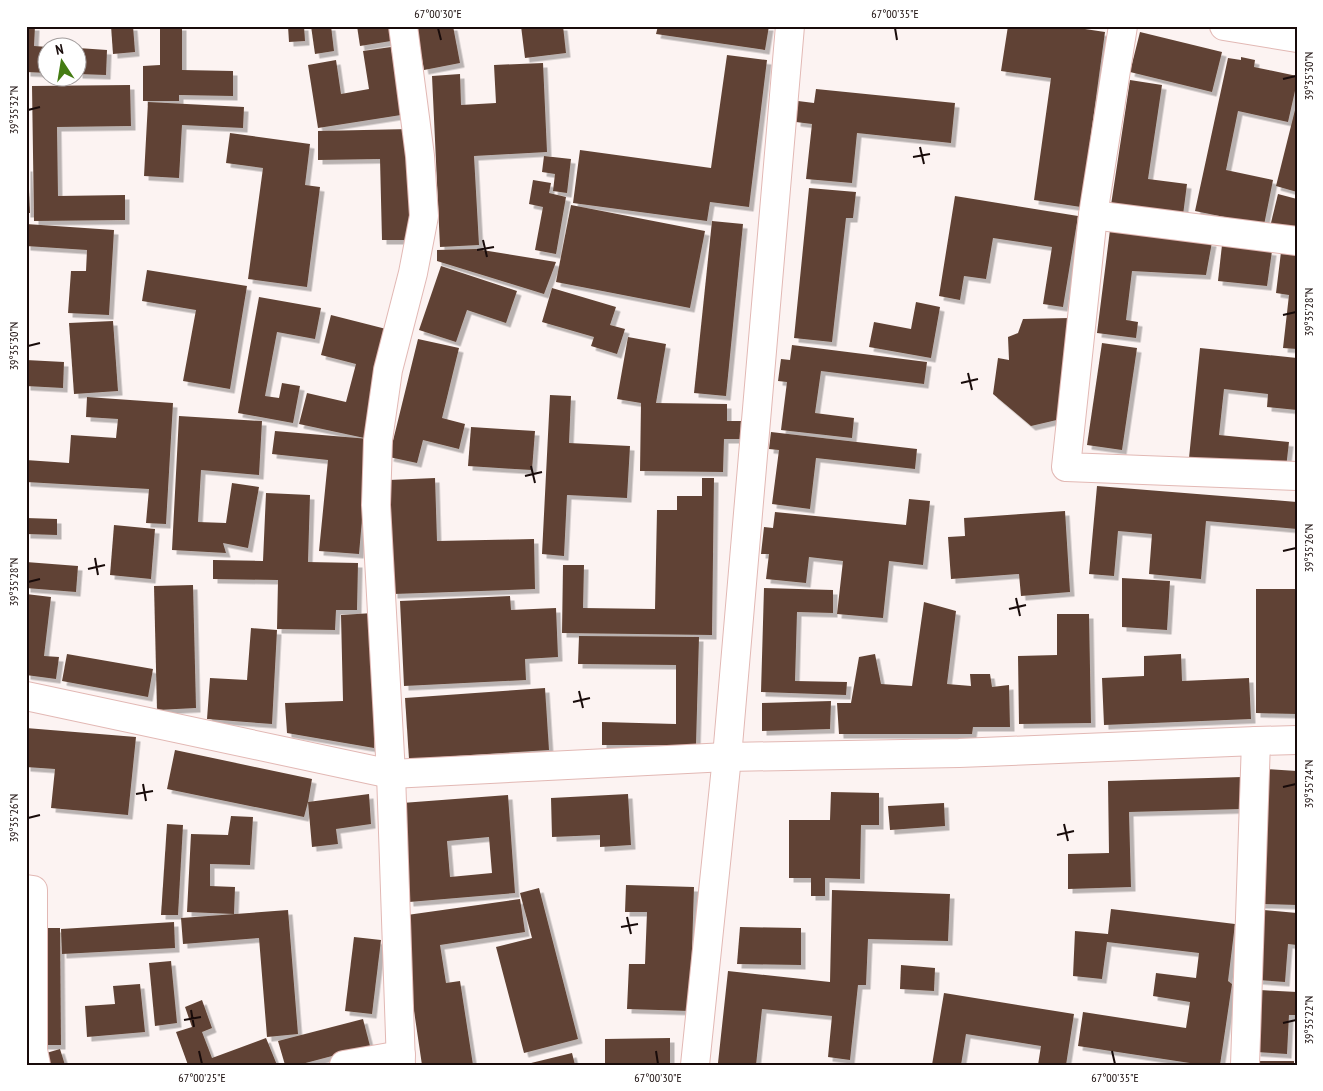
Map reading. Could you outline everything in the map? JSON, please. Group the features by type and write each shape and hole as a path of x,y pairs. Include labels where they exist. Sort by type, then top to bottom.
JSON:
{"street":[{"path":"344,1065 401,1060 391,774 376,505 378,440 388,370 413,273 424,216 420,156 403,26"},
{"path":"695,1065 727,757 790,26"},
{"path":"1124,26 1093,215 1066,467 1297,476"},
{"path":"1224,26 1297,38"},
{"path":"1093,215 1297,241"},
{"path":"26,696 391,774 727,757 959,753 1256,740 1297,740"},
{"path":"1246,1065 1256,740"},
{"path":"26,889 33,890 33,1050 36,1065"}],"building":[{"path":"26,26 35,26 34,46 38,46 38,73 26,72"},
{"path":"111,26 133,26 135,52 113,54"},
{"path":"160,26 182,26 182,70 233,71 233,96 179,95 179,101 143,101 143,66 160,65"},
{"path":"288,26 304,26 305,41 289,42"},
{"path":"311,26 331,26 334,51 315,54"},
{"path":"357,26 389,26 391,41 360,46"},
{"path":"416,26 453,26 460,63 424,70"},
{"path":"521,26 563,26 566,53 525,58"},
{"path":"658,26 769,26 765,50 656,34"},
{"path":"1008,26 1065,26 1105,32 1081,207 1034,200 1051,78 1001,71"},
{"path":"1140,32 1222,52 1212,92 1130,72"},
{"path":"391,47 401,115 318,128 308,65 336,60 341,94 369,89 363,51"},
{"path":"88,49 107,50 106,75 88,74"},
{"path":"727,55 767,60 749,207 710,202 707,221 573,203 580,150 711,168"},
{"path":"1241,57 1255,60 1254,67 1297,76 1288,122 1238,111 1226,170 1273,180 1264,225 1195,211 1228,58 1241,60"},
{"path":"543,63 547,152 474,156 479,245 440,247 432,76 460,74 461,105 496,103 494,65"},
{"path":"1130,80 1162,85 1148,179 1187,184 1183,215 1111,205"},
{"path":"88,85 130,85 131,126 57,127 58,196 125,195 125,220 34,221 32,86 38,86 38,88 88,88"},
{"path":"816,89 955,103 951,143 857,133 852,183 806,179 812,124 796,122 798,101 814,103"},
{"path":"148,102 244,107 243,128 182,125 179,178 144,176"},
{"path":"1297,106 1297,192 1276,186"},
{"path":"410,129 412,240 382,240 380,159 318,160 318,131"},
{"path":"230,133 310,144 305,185 320,187 307,287 248,279 263,168 226,163"},
{"path":"544,156 571,159 567,193 553,191 555,174 542,172"},
{"path":"26,167 28,167 30,213 26,213"},
{"path":"533,180 551,183 549,193 566,197 556,254 535,250 543,207 529,204"},
{"path":"809,188 856,192 853,218 846,218 832,342 794,338"},
{"path":"1278,194 1297,199 1297,237 1269,231"},
{"path":"955,196 1078,216 1063,307 1043,304 1052,247 993,238 986,279 964,276 960,300 939,296"},
{"path":"571,205 705,231 690,308 556,282"},
{"path":"712,221 743,224 726,396 694,393"},
{"path":"26,224 114,230 109,315 68,313 71,271 86,271 87,250 26,246"},
{"path":"1110,230 1212,242 1206,275 1132,271 1126,320 1138,322 1136,338 1097,333"},
{"path":"1222,245 1272,251 1267,286 1218,281"},
{"path":"476,249 556,262 544,294 437,261 437,250"},
{"path":"1281,252 1297,254 1297,349 1283,348 1289,295 1276,293"},
{"path":"441,266 517,291 506,323 467,310 456,342 419,330"},
{"path":"147,270 247,286 230,389 183,381 196,310 142,301"},
{"path":"552,288 616,307 610,325 625,329 617,354 591,346 594,337 542,322"},
{"path":"259,297 321,308 315,339 277,332 265,396 279,398 282,383 300,386 293,423 238,413"},
{"path":"916,302 940,307 931,358 869,347 874,322 911,329"},
{"path":"331,315 394,331 369,439 299,424 307,393 346,402 356,364 321,355"},
{"path":"1070,318 1061,419 1031,426 993,394 998,358 1009,360 1008,337 1018,333 1023,319"},
{"path":"113,321 118,391 74,394 69,323"},
{"path":"628,337 666,344 656,403 727,404 727,421 741,421 740,439 724,439 723,472 640,471 641,403 617,399"},
{"path":"418,339 459,348 442,418 465,424 459,449 423,440 417,463 389,457"},
{"path":"1102,343 1137,348 1122,450 1087,445"},
{"path":"792,345 927,362 924,384 821,371 815,413 854,418 852,438 781,430 787,382 778,381 781,359 790,360"},
{"path":"1200,348 1297,358 1297,410 1267,407 1268,394 1224,389 1219,435 1289,442 1286,468 1189,458"},
{"path":"26,360 64,362 63,388 26,386"},
{"path":"550,395 571,396 569,443 630,446 627,498 567,495 564,556 542,554"},
{"path":"87,397 173,403 166,524 146,523 149,489 26,482 26,460 69,463 71,435 116,438 118,419 86,417"},
{"path":"179,416 262,421 259,475 201,470 198,522 226,523 232,483 259,487 248,548 223,543 226,553 172,550"},
{"path":"471,427 535,431 532,470 468,466"},
{"path":"275,431 369,439 359,554 319,551 328,460 272,454"},
{"path":"771,432 917,449 915,469 816,458 810,509 772,504 779,450 769,449"},
{"path":"435,478 437,541 534,539 535,589 393,594 389,480"},
{"path":"702,478 714,478 712,635 562,633 563,565 584,565 583,608 655,609 657,510 677,510 677,496 702,496"},
{"path":"1097,486 1297,502 1297,529 1206,521 1201,579 1149,574 1152,534 1118,531 1114,576 1089,574"},
{"path":"266,493 310,495 308,562 358,563 357,610 336,610 335,630 277,629 278,580 213,579 213,560 263,561"},
{"path":"909,499 930,501 923,565 889,561 883,618 837,614 843,561 809,557 806,583 766,579 769,554 761,554 764,527 773,528 775,512 906,525"},
{"path":"1065,511 1070,592 1021,596 1019,574 951,579 948,537 965,536 964,518"},
{"path":"26,518 57,519 57,535 26,534"},
{"path":"114,525 155,529 151,579 110,575"},
{"path":"26,562 78,566 76,592 26,588"},
{"path":"1122,578 1170,581 1167,630 1122,627"},
{"path":"193,585 196,708 157,710 154,586"},
{"path":"764,588 833,590 833,613 797,612 795,681 847,682 846,695 761,692"},
{"path":"1256,589 1297,589 1297,714 1256,713"},
{"path":"26,594 51,597 44,656 59,657 56,679 26,675"},
{"path":"510,596 511,610 556,608 558,657 525,659 526,680 404,686 400,601"},
{"path":"924,602 956,611 947,684 971,686 970,674 990,674 992,687 1009,685 1010,727 973,727 972,734 839,734 837,703 851,703 859,657 875,654 881,684 912,686"},
{"path":"373,613 374,748 287,733 285,703 343,701 341,615"},
{"path":"1057,614 1089,614 1091,723 1019,724 1018,656 1057,655"},
{"path":"251,628 277,630 272,724 207,719 210,678 247,680"},
{"path":"579,636 699,637 696,745 602,745 602,722 676,724 676,665 578,664"},
{"path":"67,654 153,669 148,697 62,681"},
{"path":"1181,654 1182,681 1249,678 1251,719 1104,725 1102,678 1144,676 1144,656"},
{"path":"545,688 549,750 409,759 405,698"},
{"path":"831,701 830,729 762,731 762,703"},
{"path":"26,728 136,737 128,815 51,808 55,769 26,767"},
{"path":"175,750 312,779 304,817 167,789"},
{"path":"1266,769 1297,771 1295,884 1297,884 1297,905 1260,904"},
{"path":"1242,777 1242,809 1129,812 1131,887 1068,889 1068,854 1109,853 1108,781"},
{"path":"831,792 879,793 879,825 861,825 860,879 825,878 825,896 811,896 811,878 789,878 789,820 830,820"},
{"path":"369,794 371,824 336,829 338,844 312,847 308,802"},
{"path":"628,794 631,845 600,847 600,835 552,837 551,798"},
{"path":"508,795 515,893 409,902 402,803","holes":["489,837 492,873 450,877 447,841"]},
{"path":"944,803 945,826 890,830 888,806"},
{"path":"231,816 253,817 250,865 210,864 210,886 235,887 234,914 187,912 191,834 228,835"},
{"path":"167,824 183,825 178,915 161,915"},
{"path":"626,885 694,887 690,1011 627,1009 629,964 645,964 647,912 625,912"},
{"path":"539,888 578,1039 524,1053 496,947 532,938 520,893"},
{"path":"832,890 950,894 948,941 868,939 866,985 858,985 850,1060 828,1057 832,1016 762,1009 756,1065 718,1063 728,971 830,982"},
{"path":"520,899 525,932 440,945 446,983 460,981 473,1065 422,1065 400,916"},
{"path":"1111,909 1235,924 1228,981 1232,984 1220,1065 1203,1065 1078,1046 1083,1012 1186,1028 1190,1002 1153,996 1156,973 1196,978 1199,953 1107,942 1102,979 1073,976 1075,931 1108,934"},
{"path":"288,910 298,1034 267,1037 259,938 183,944 181,918"},
{"path":"1264,910 1297,913 1297,945 1288,944 1285,982 1258,980"},
{"path":"174,922 175,948 62,954 61,929"},
{"path":"740,927 801,928 801,965 737,964"},
{"path":"38,928 60,928 61,1045 39,1045"},
{"path":"354,937 381,940 372,1014 345,1011"},
{"path":"171,961 177,1023 155,1026 149,963"},
{"path":"901,965 935,968 934,991 900,989"},
{"path":"140,984 145,1032 87,1037 85,1006 115,1004 113,986"},
{"path":"1260,990 1297,992 1297,1015 1289,1015 1287,1054 1256,1052"},
{"path":"944,993 1074,1014 1066,1065 1038,1065 1041,1046 966,1034 961,1065 932,1065"},
{"path":"202,1000 212,1028 202,1032 212,1058 266,1038 277,1065 188,1065 176,1032 192,1027 185,1007"},
{"path":"363,1019 370,1046 298,1065 285,1065 278,1041"},
{"path":"670,1038 670,1065 605,1065 605,1039"},
{"path":"60,1049 65,1065 39,1065 36,1056"},
{"path":"572,1053 575,1065 527,1065 527,1064"},
{"path":"1255,1061 1294,1061 1294,1065 1255,1065"}]}
